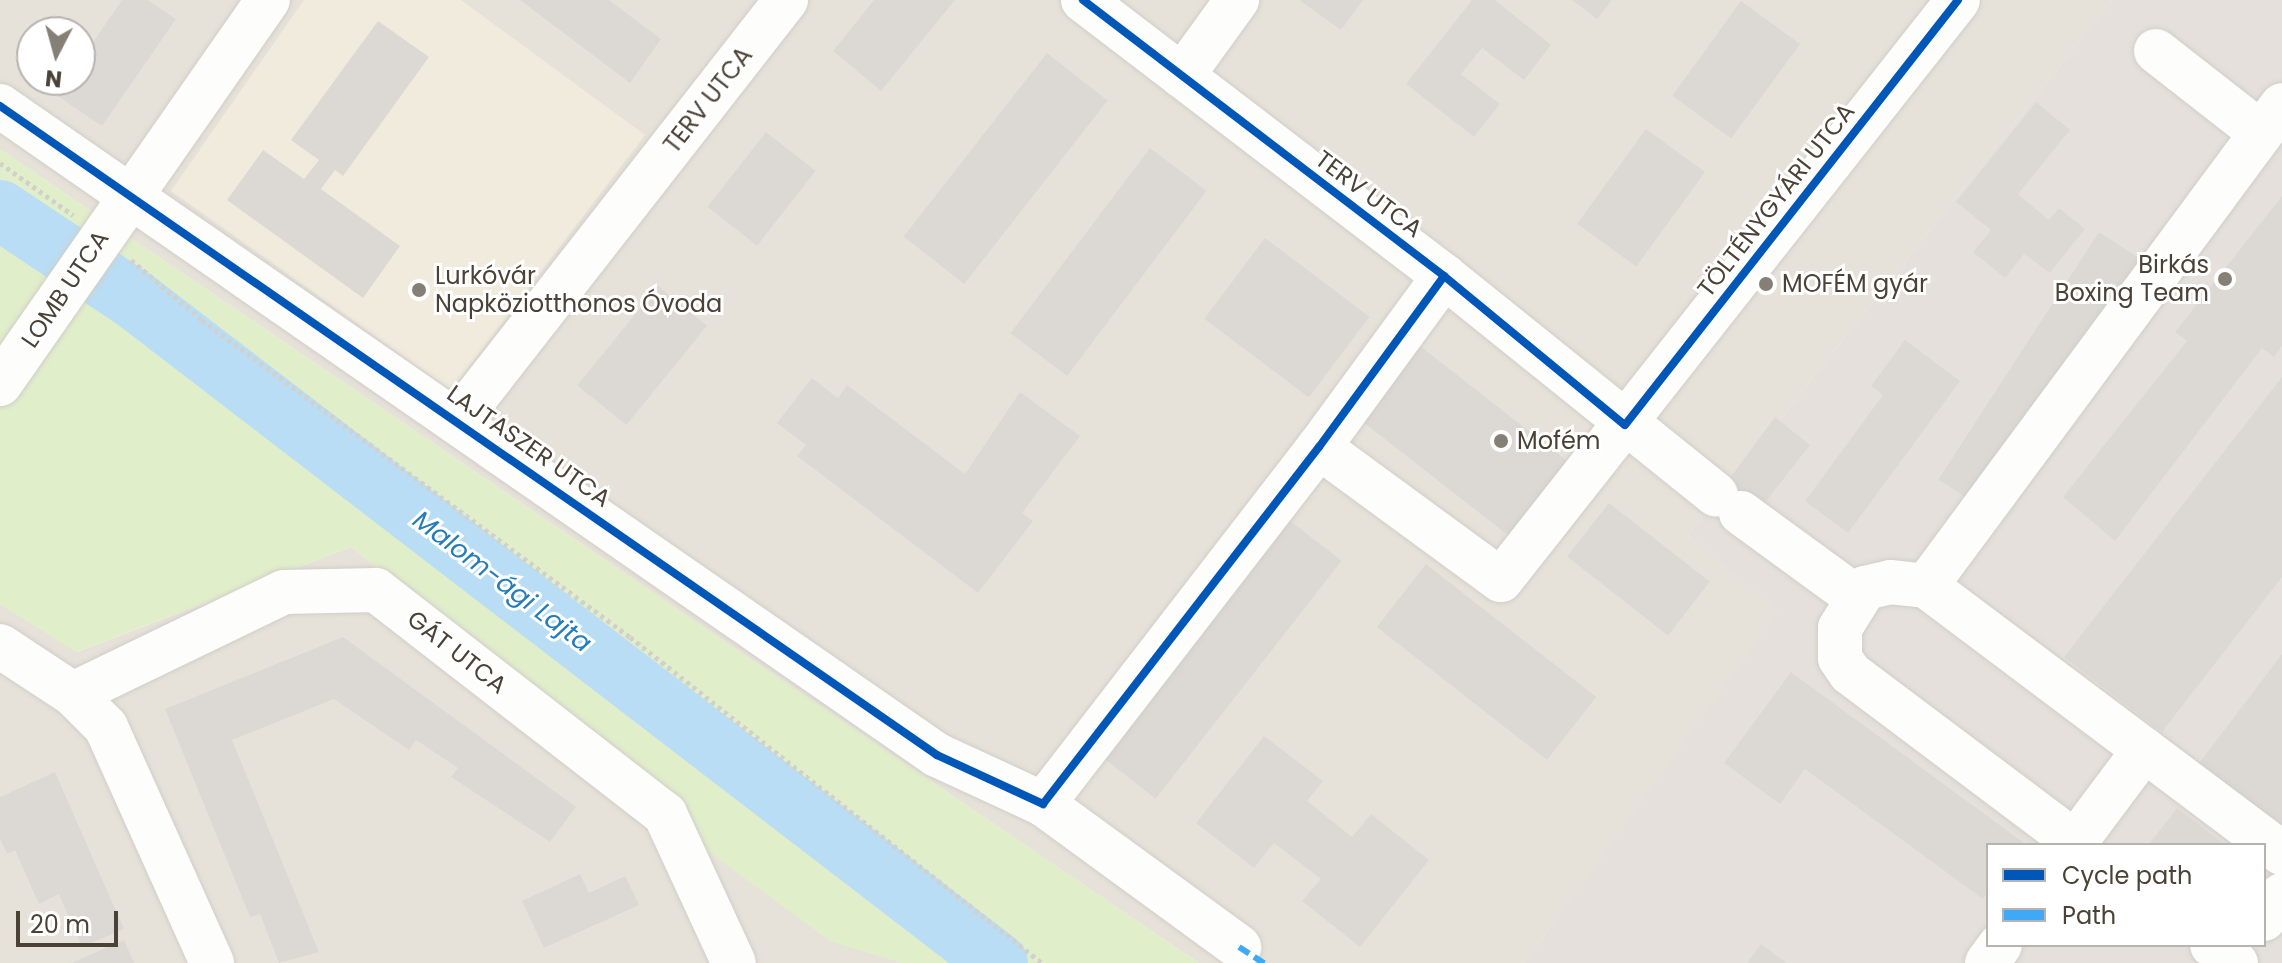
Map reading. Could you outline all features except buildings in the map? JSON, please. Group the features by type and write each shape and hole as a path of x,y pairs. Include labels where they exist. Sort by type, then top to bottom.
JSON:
{"street":[{"name":"LOMB UTCA","path":"0,384 129,193 268,0"},
{"name":"TERV UTCA","path":"630,200 786,0"},
{"name":"TERV UTCA","path":"1083,0 1444,276 1625,425 1856,597"},
{"path":"1182,76 1237,0"},
{"name":"TÖLTÉNYGYÁRI UTCA","path":"1319,447 1501,580 1958,0"},
{"path":"1926,586 2273,123 2156,51"},
{"name":"LAJTASZER UTCA","path":"0,106 458,420 937,755 1043,804 1239,947"},
{"name":"LAJTASZER UTCA","path":"458,420 630,200"},
{"path":"1043,804 1319,447 1444,276"},
{"path":"2075,843 1850,673 1838,645 1843,617 1856,597 1878,582 1926,586 2282,853"},
{"name":"GÁT UTCA","path":"73,694 284,592 376,590 665,814 734,963"},
{"path":"0,646 73,694 106,727 212,963"},
{"path":"2077,843 2144,750"},
{"path":"2266,916 2282,895"}],"path":[{"path":"0,163 101,235 202,320 630,637 1042,963"}],"shaded area":[{"path":"0,0 2112,0 1688,536 1780,611 1524,963 1199,963 0,149"},
{"name":"Lurkóvár Napköziotthonos Óvoda","path":"304,0 461,0 645,135 451,390 171,191"},
{"path":"2112,0 2282,0 2282,963 1524,963 1779,611 1688,536"},
{"path":"351,547 670,799 902,963 0,963 0,604 77,652"}],"green space":[{"path":"0,149 1199,963 902,963 830,941 705,849 678,805 351,547 76,652 0,604"}],"waterway":[{"name":"Malom-ági Lajta","path":"0,210 135,300 998,963"}],"marked path":[{"path":"1239,947 1264,963"}],"cycle path":[{"path":"1083,0 1444,276 1625,425 1958,0"},
{"path":"0,106 937,755 1043,804 1319,447 1444,276"}],"place":[{"name":"Birkás Boxing Team","path":"2225,279"},
{"name":"MOFÉM gyár","path":"1766,284"},
{"name":"Lurkóvár Napköziotthonos Óvoda","path":"419,290"},
{"name":"Mofém","path":"1501,441"}]}
